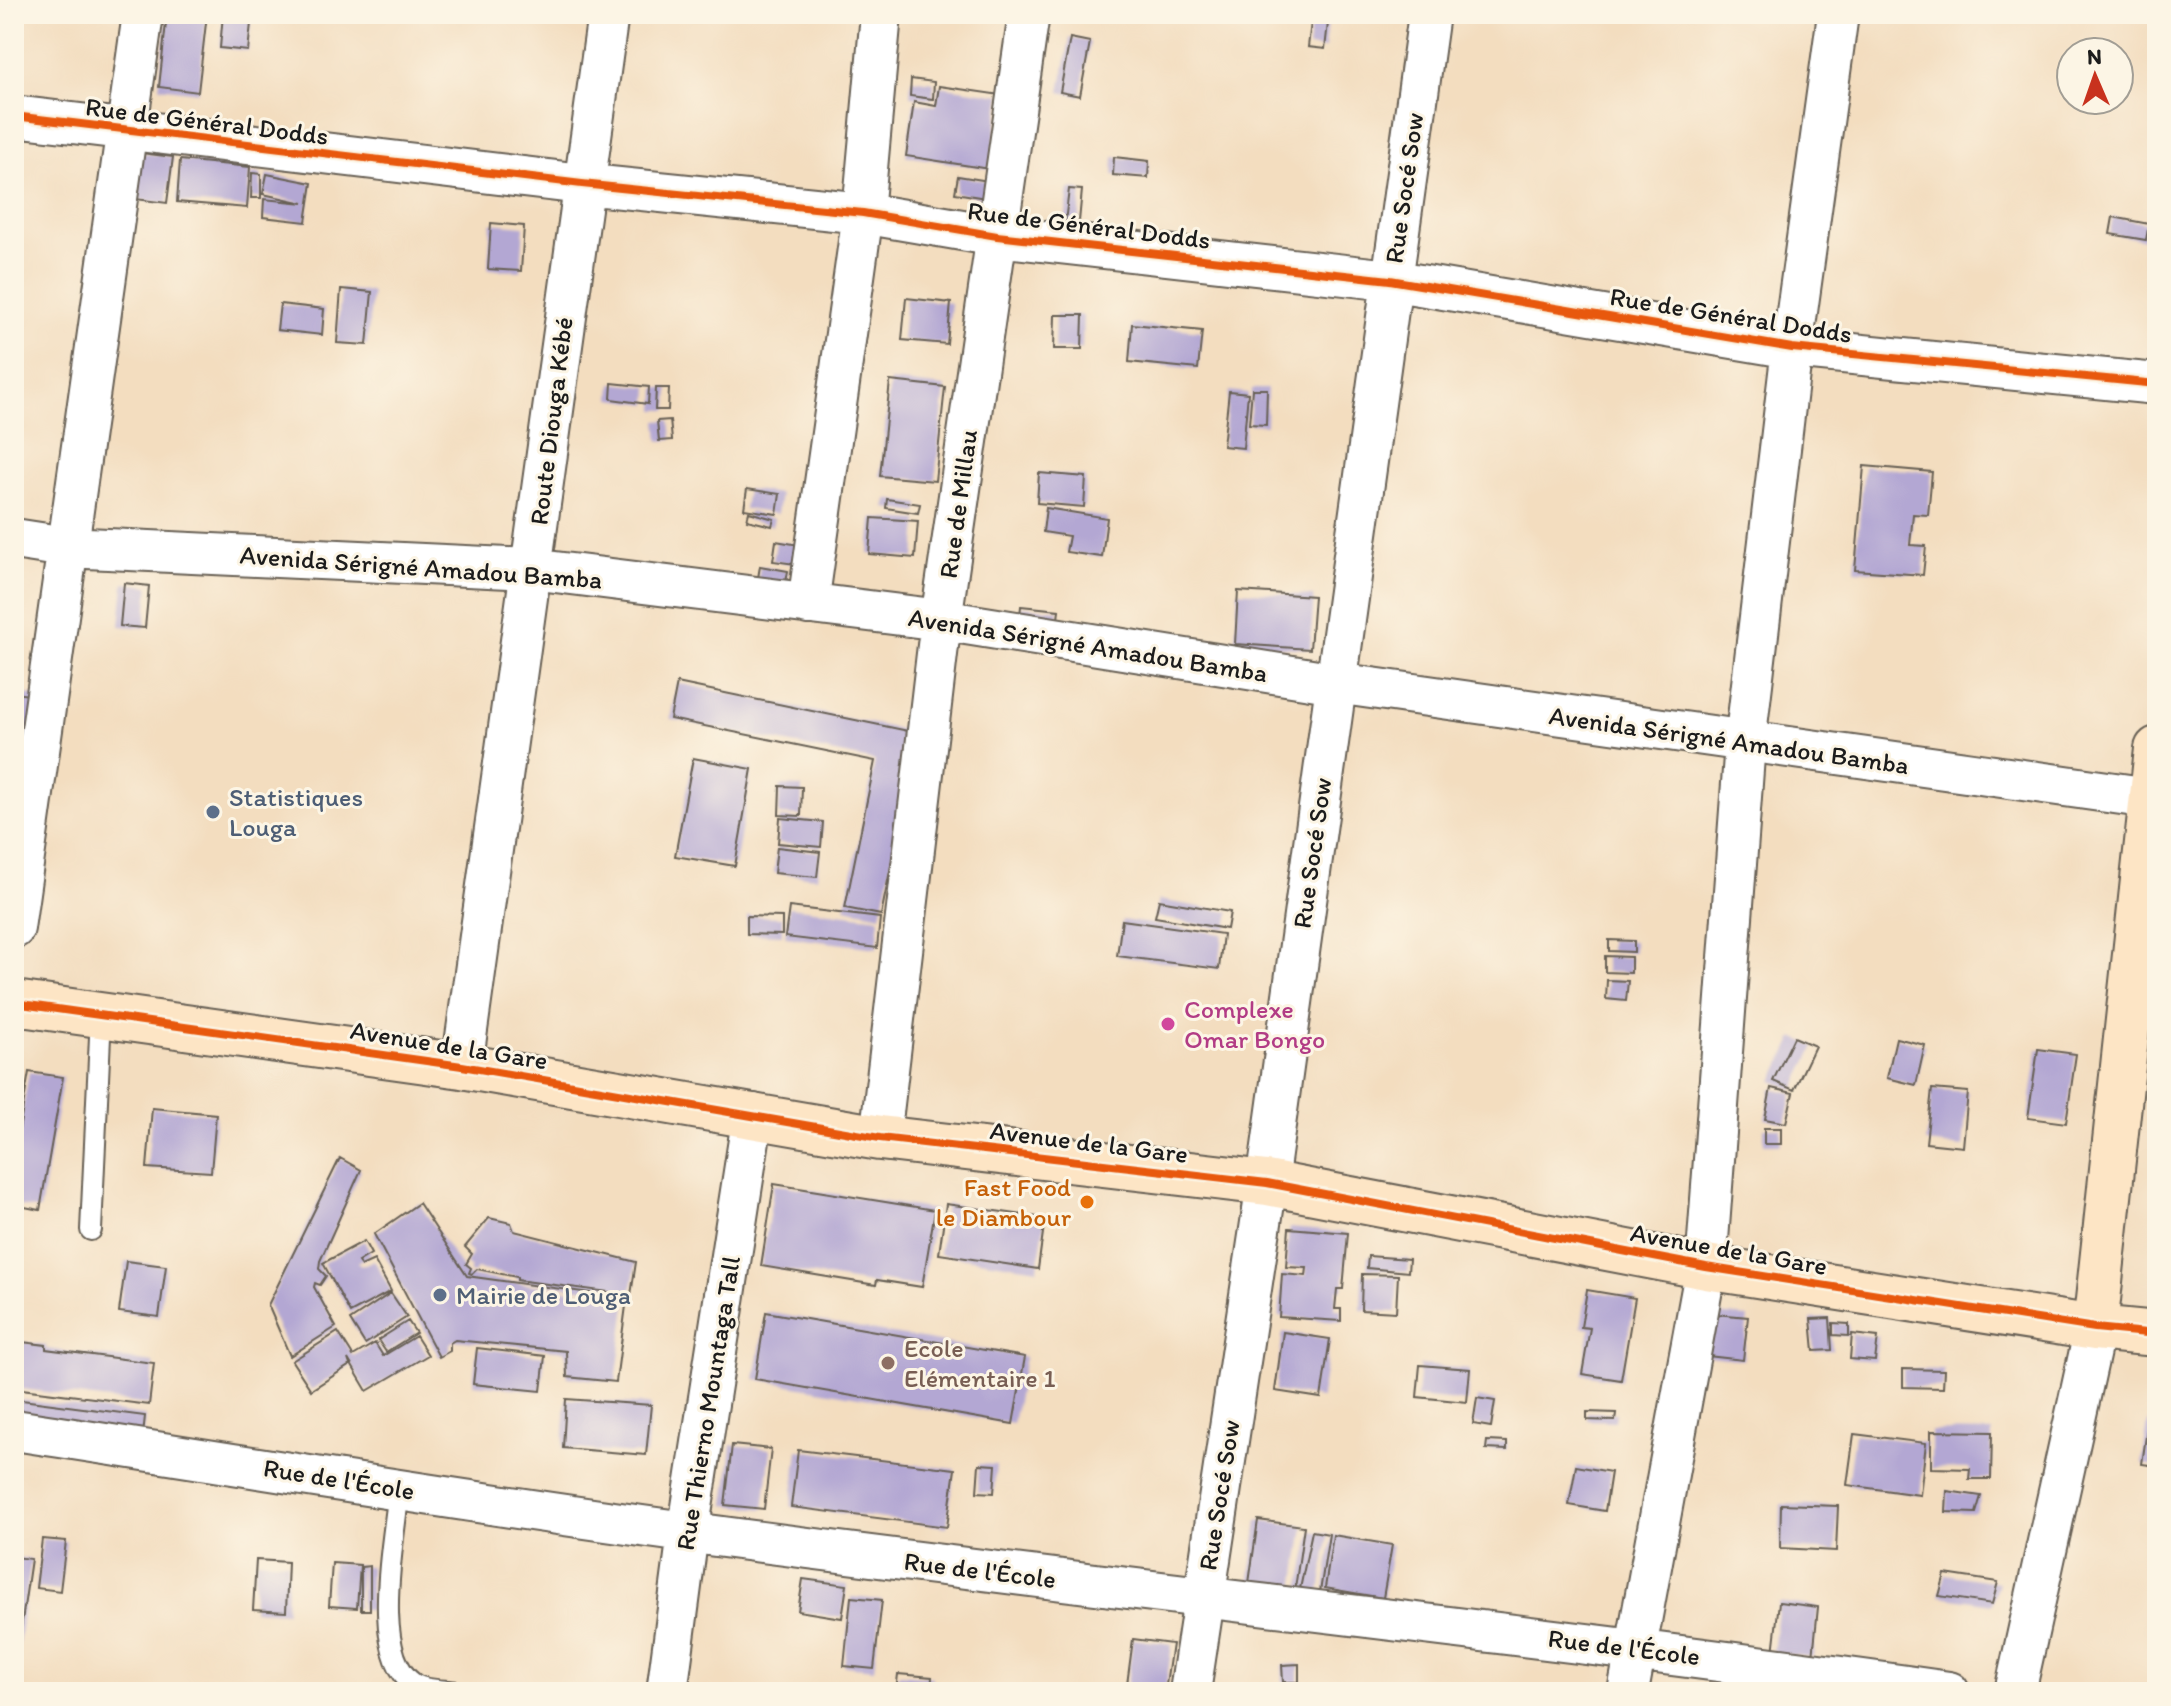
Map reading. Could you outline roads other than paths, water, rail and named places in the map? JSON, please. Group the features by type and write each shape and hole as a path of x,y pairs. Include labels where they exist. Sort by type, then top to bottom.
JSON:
{"street":[{"path":"14,928 143,14"},
{"name":"Route Diouga Kébé","path":"462,1066 608,14"},
{"path":"808,604 863,213 881,14"},
{"name":"Rue de Millau","path":"880,1138 941,620 1029,14"},
{"name":"Rue Socé Sow","path":"1190,1692 1267,1183 1429,14"},
{"path":"1628,1692 1706,1267 1745,743 1792,348 1838,14"},
{"name":"Rue de Général Dodds","path":"14,116 125,132 863,213 997,236 1390,280 1792,348 2157,384"},
{"name":"Avenida Sérigné Amadou Bamba","path":"14,539 66,547 531,569 941,620 1336,683 1745,743 2154,798"},
{"path":"2015,1692 2095,1328 2157,749"},
{"name":"Avenue de la Gare","path":"14,1003 462,1066 880,1138 1267,1183 1706,1267 2095,1328 2157,1334"},
{"name":"Rue Thierno Mountaga Tall","path":"667,1692 688,1533 753,1114"},
{"name":"Rue de l'École","path":"14,1430 688,1533 1203,1599 1634,1647 1949,1692"}],"lane":[{"path":"91,1230 101,1015"},
{"path":"399,1488 387,1633 395,1663 415,1686 457,1692"}],"place":[{"name":"Statistiques Louga","path":"213,812"},
{"name":"Complexe Omar Bongo","path":"1168,1024"},
{"name":"Fast Food le Diambour","path":"1087,1202"},
{"name":"Mairie de Louga","path":"440,1295"},
{"name":"Ecole Elémentaire 1","path":"888,1363"}]}
